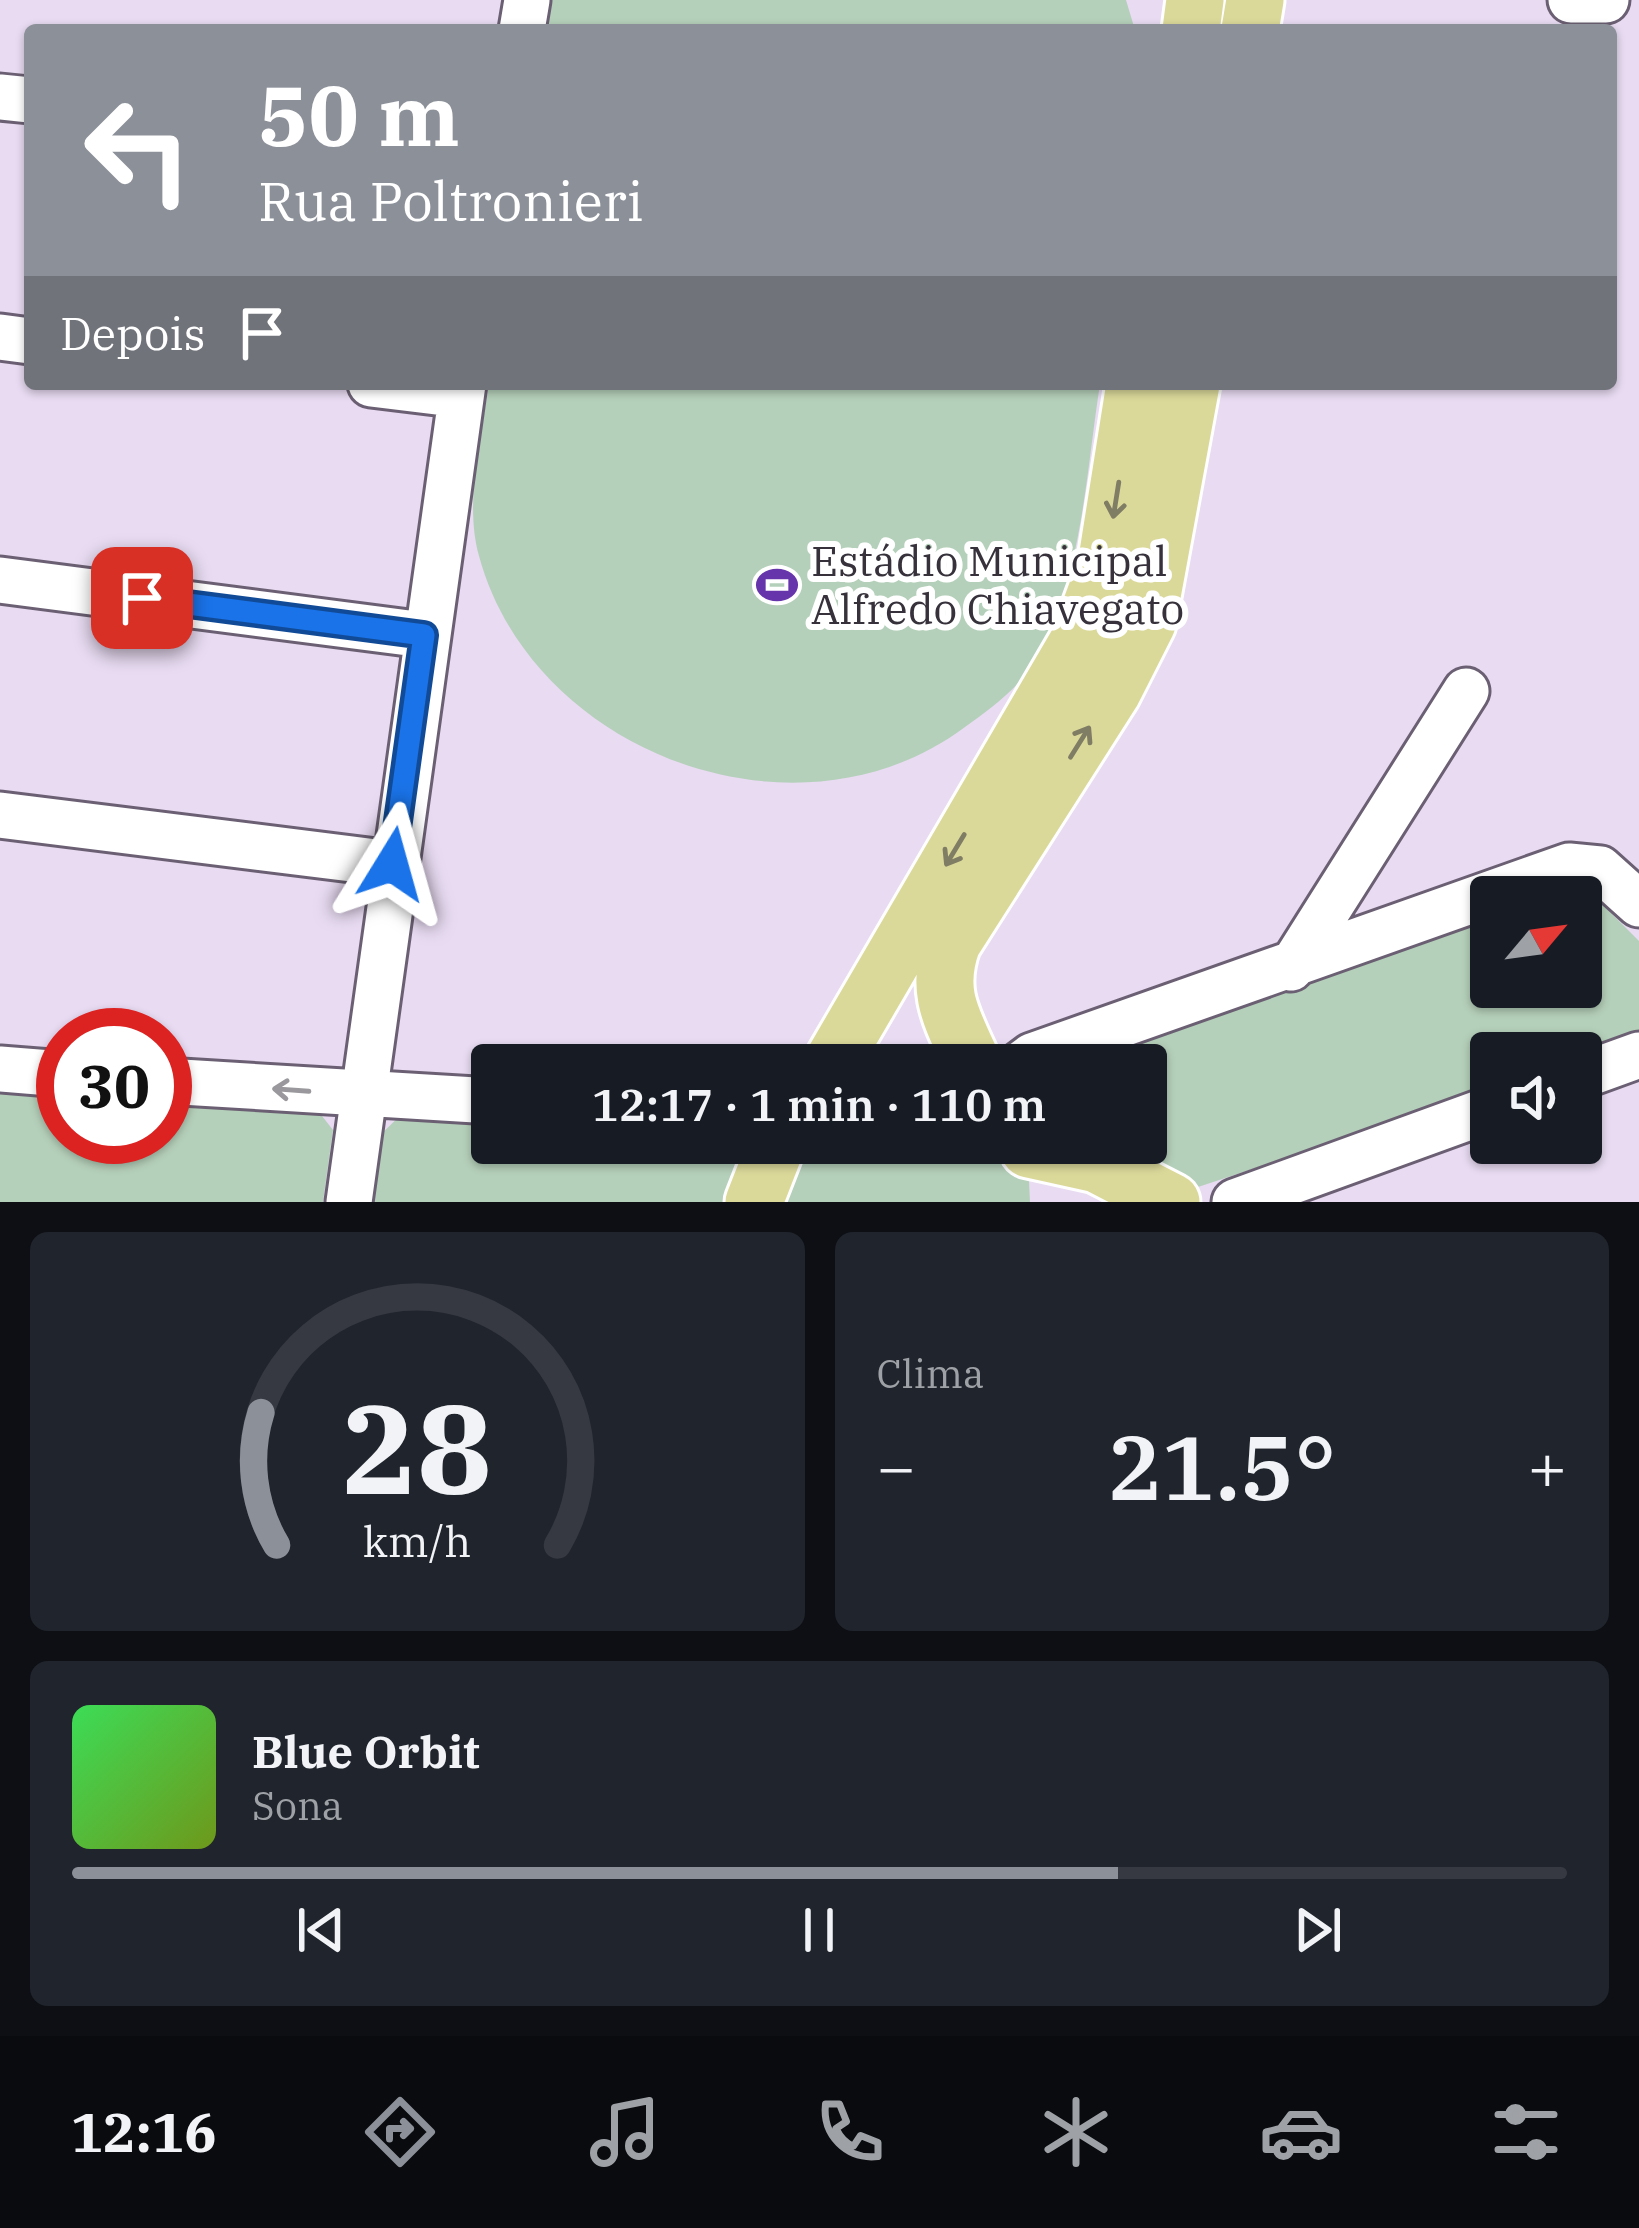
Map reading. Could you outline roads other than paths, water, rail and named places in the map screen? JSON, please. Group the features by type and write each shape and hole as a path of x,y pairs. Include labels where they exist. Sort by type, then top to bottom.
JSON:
{"main road":[{"path":"843,1044 1087,624 1106,566 1134,390"},
{"path":"963,1044 943,1004 943,969 952,944 1112,692 1147,623 1190,390"},
{"path":"754,1202 769,1164"},
{"path":"1032,1165 1097,1164 1171,1202"}],"street":[{"path":"1570,0 1606,0"},
{"path":"349,1202 392,864 462,390"},
{"path":"0,580 424,635"},
{"path":"1291,968 1466,691"},
{"path":"0,815 392,864"},
{"path":"1067,1044 1568,866 1600,868 1639,904"},
{"path":"1602,1068 1639,1054"},
{"path":"0,1069 36,1072"},
{"path":"192,1083 471,1100"},
{"path":"1235,1202 1470,1116"}],"place":[{"name":"Estádio Municipal Alfredo Chiavegato","path":"777,585"}]}
